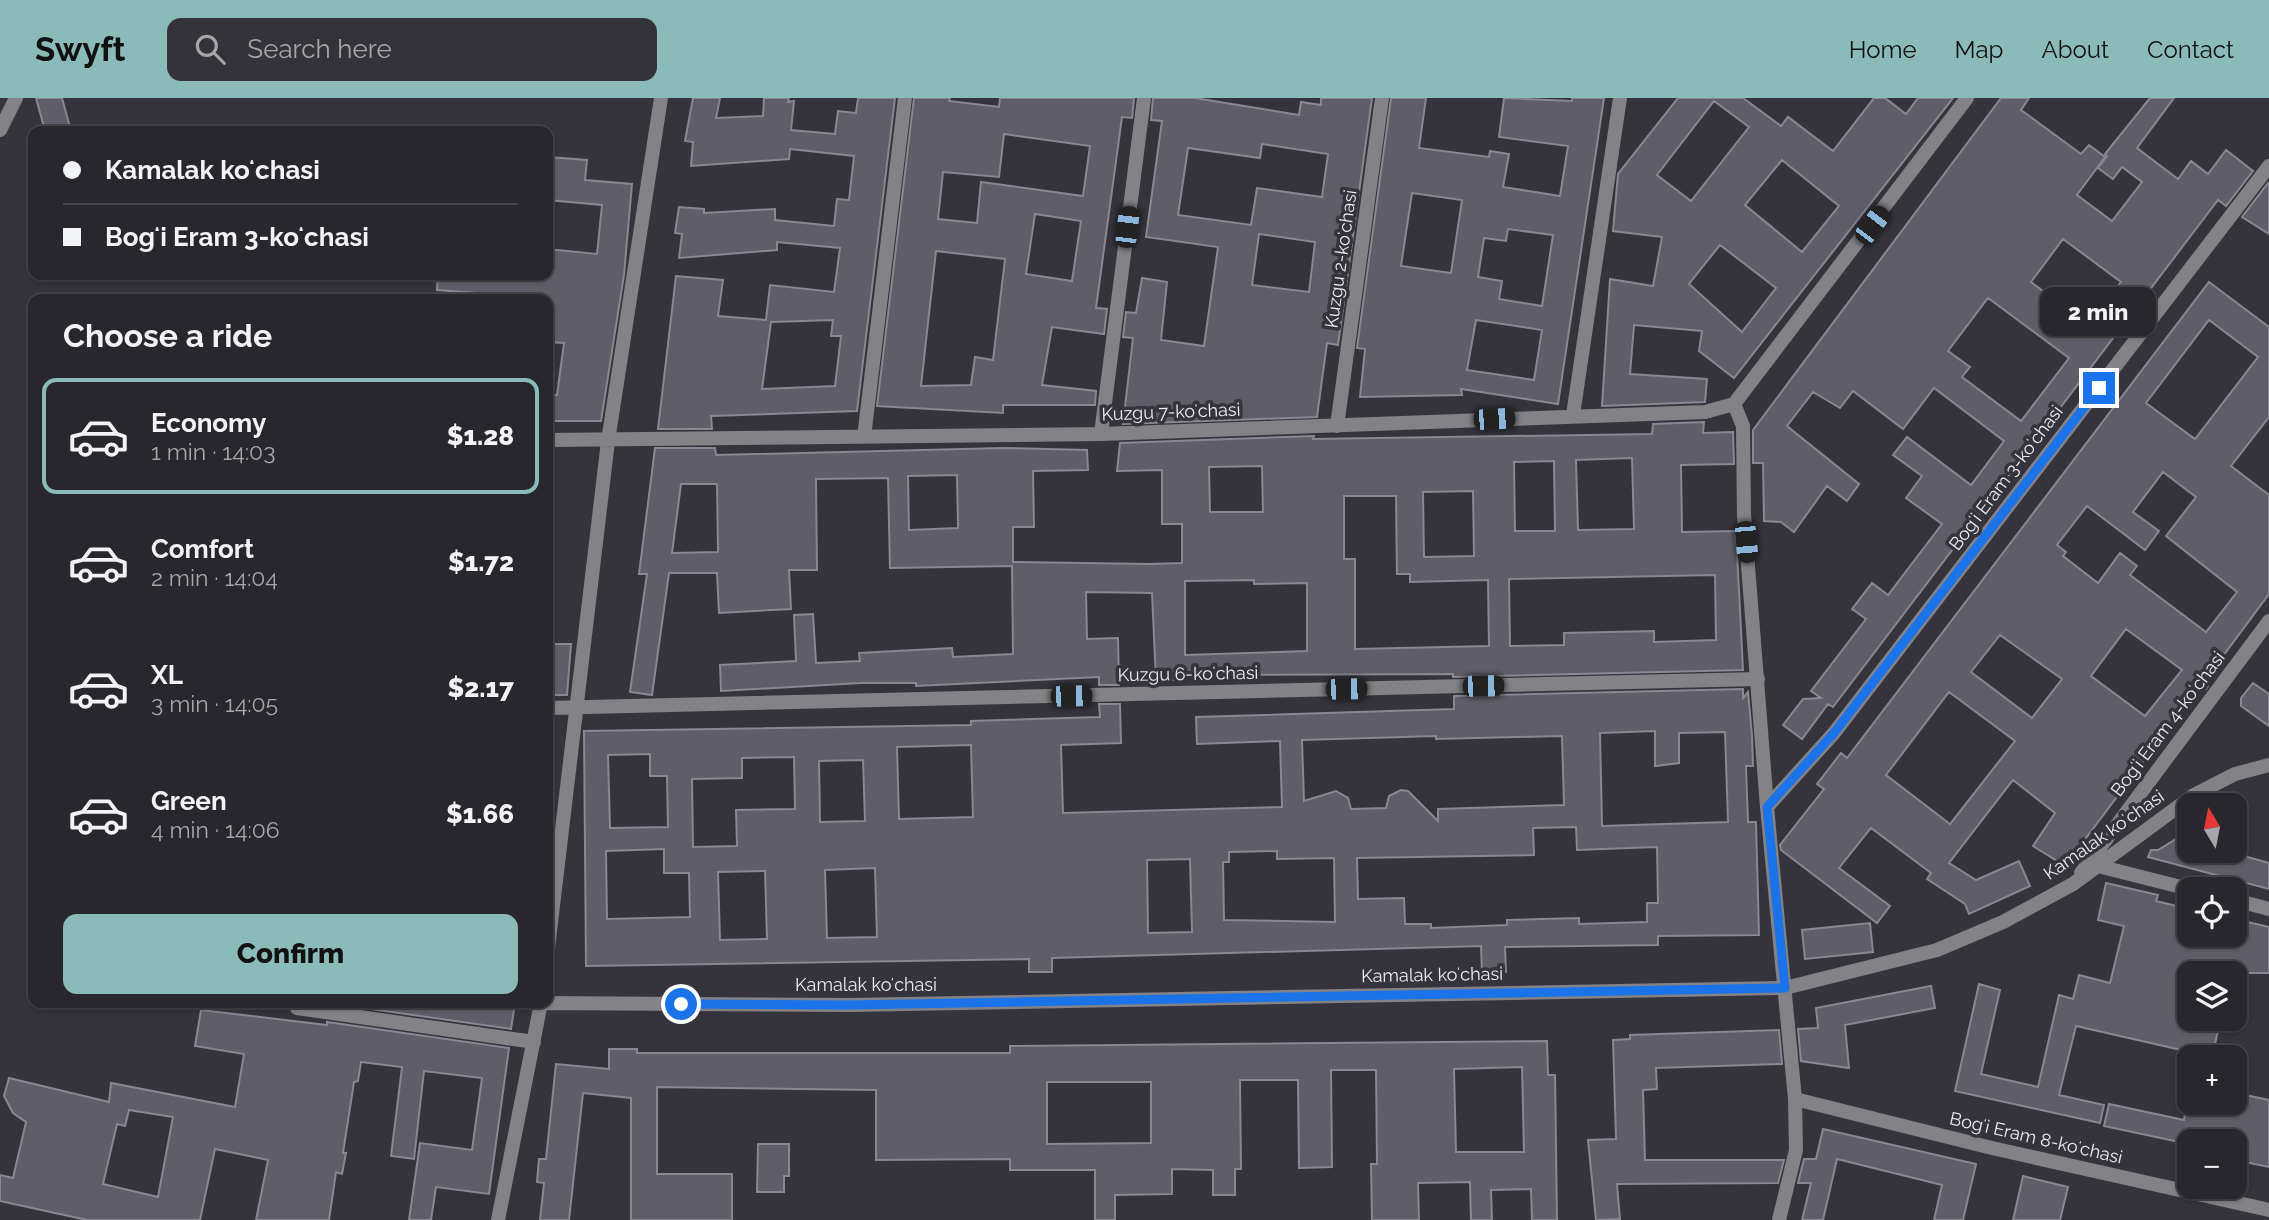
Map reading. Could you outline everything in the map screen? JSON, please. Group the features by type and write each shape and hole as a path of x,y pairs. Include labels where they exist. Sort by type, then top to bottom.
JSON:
{"street":[{"path":"0,130 16,98"},
{"path":"553,907 608,441 661,98"},
{"path":"863,437 905,98"},
{"path":"1101,434 1144,98"},
{"name":"Kuzgu 2-koʻchasi","path":"1337,426 1382,98"},
{"path":"1573,415 1620,98"},
{"path":"1779,1220 1796,1150 1795,1100 1767,807 1744,514 1742,426 1734,404 1967,98"},
{"name":"Bogʻi Eram 3-koʻchasi","path":"1767,807 1834,733 2269,166"},
{"name":"Kuzgu 7-koʻchasi","path":"553,440 1101,434 1706,412 1734,404"},
{"name":"Bogʻi Eram 4-koʻchasi","path":"2073,884 2269,621"},
{"name":"Kuzgu 6-koʻchasi","path":"553,708 1758,679"},
{"name":"Kamalak koʻchasi","path":"553,1003 849,1005 1785,988 1937,950 2003,922 2073,884 2194,795 2235,774 2269,765"},
{"path":"2098,866 2177,886"},
{"path":"2247,903 2269,909"},
{"path":"297,1008 534,1042"},
{"path":"498,1220 540,1008"},
{"name":"Bogʻi Eram 8-koʻchasi","path":"1795,1100 1992,1148 2269,1210"}],"building":[{"path":"36,98 62,98 70,126 44,126"},
{"path":"693,98 720,98 716,118 763,116 764,98 789,98 788,102 794,101 791,130 835,134 838,111 856,113 858,98 895,98 857,411 711,416 712,429 658,429 676,276 723,280 718,316 766,320 770,285 834,292 840,248 777,242 777,250 679,258 682,234 675,233 679,207 704,209 704,213 775,209 775,220 834,226 837,199 849,200 854,156 790,149 789,159 691,166 693,142 685,141","holes":["833,320 831,336 841,336 835,386 762,389 771,322"]},
{"path":"914,98 950,98 949,101 999,107 1000,98 1134,98 1132,118 1122,117 1096,308 1107,309 1104,334 1052,327 1042,385 1096,391 1095,405 1003,405 1003,413 877,406","holes":["1004,134 1090,146 1083,196 981,182 977,223 938,219 943,172 999,177","1035,214 1081,221 1072,281 1026,274","936,251 1005,259 993,360 975,357 971,385 921,386"]},
{"path":"1153,98 1195,98 1299,115 1301,102 1321,105 1321,98 1372,98 1338,345 1327,343 1317,417 1123,424 1133,338 1123,337 1126,312 1136,313 1142,278 1167,282 1161,340 1204,346 1218,247 1146,237 1162,121 1151,120","holes":["1262,144 1328,154 1322,197 1257,188 1251,225 1178,215 1188,148 1260,158","1259,234 1315,242 1309,292 1252,285"]},
{"path":"1391,98 1426,98 1419,148 1489,157 1490,151 1509,154 1503,187 1560,196 1568,146 1499,137 1504,98 1572,101 1572,98 1604,98 1558,404 1461,389 1462,395 1360,397 1365,349 1357,348","holes":["1412,193 1462,200 1451,273 1401,266","1508,229 1553,235 1542,306 1499,299 1502,281 1478,277 1484,238 1506,241","1476,320 1542,330 1534,380 1467,370"]},
{"path":"1678,98 1743,98 1781,126 1788,117 1833,151 1874,98 1885,98 1906,114 1918,98 1953,98 1734,378 1699,351 1702,331 1634,325 1630,374 1707,379 1705,402 1602,406 1610,279 1653,286 1662,237 1613,231 1618,174","holes":["1714,101 1749,127 1691,201 1657,175","1782,160 1839,206 1802,252 1745,205","1720,245 1776,288 1742,332 1689,284"]},
{"path":"2001,98 2029,98 2021,110 2081,154 2089,145 2105,157 2077,195 2112,221 2142,182 2122,167 2113,179 2098,168 2107,156 2105,154 2150,98 2174,98 2137,148 2178,179 2191,161 2208,174 2226,150 2253,171 2226,206 2218,200 1833,707 1828,704 1802,739 1783,725 1803,699 1821,698 1811,691 1866,619 1852,609 1872,583 1888,595 1942,524 1906,498 1922,476 1893,455 1907,437 1971,485 2004,441 1934,388 1903,429 1853,391 1840,408 1813,392 1787,426 1859,484 1847,501 1827,486 1794,532 1781,522 1764,521 1763,463 1753,463 1753,430","holes":["2063,239 2121,282 2088,325 2031,282","1988,298 2069,358 2021,421 1962,377 1970,367 1948,351"]},
{"path":"553,157 587,160 585,180 632,184 624,275 601,421 553,421 553,395 557,395 564,343 553,342 553,294 491,294 437,290 438,280 553,280 553,250 597,254 602,205 553,200"},
{"path":"2269,184 2269,234 2242,217"},
{"path":"2209,282 2269,327 2269,417 2231,466 2269,495 2269,594 2206,679 2206,689 2201,685 2065,866 2033,846 2055,813 2013,780 1949,863 1976,880 2019,861 2030,886 1969,914 1965,904 1927,879 1931,873 1871,828 1839,868 1890,906 1877,923 1781,850 1780,845 1824,789 1817,784 1841,753 1847,758","holes":["2209,320 2258,357 2195,439 2146,403","2163,472 2196,497 2166,536 2237,592 2206,632 2130,575 2137,566 2120,553 2098,583 2063,556 2066,552 2057,545 2087,506 2145,550 2159,531 2133,512","2126,629 2182,670 2145,716 2091,676","2000,635 2062,679 2032,718 1971,672","1949,692 2015,741 1950,824 1886,775"]},
{"path":"1704,422 1703,433 1733,432 1734,464 1681,465 1682,532 1736,531 1743,670 1453,677 1453,674 1176,675 1177,680 1156,681 1152,593 1086,592 1087,639 1118,638 1119,685 1099,685 1099,677 916,686 916,683 861,683 721,691 720,665 796,661 794,615 813,614 816,663 860,661 859,653 952,648 953,657 1013,654 1012,566 890,568 888,478 816,479 817,570 789,570 791,609 719,613 717,573 669,573 652,695 630,692 647,574 639,574 655,448 715,448 716,455 1003,448 1087,450 1088,470 1033,471 1034,527 1013,527 1013,562 1149,564 1182,563 1182,524 1162,524 1162,470 1117,471 1120,443 1314,436 1313,439 1652,434 1653,424","holes":["1632,458 1634,529 1578,530 1576,460","1554,461 1555,531 1515,531 1514,462","1262,466 1263,512 1210,512 1209,467","957,475 958,528 909,530 908,476","681,484 717,484 718,552 672,553","1473,491 1474,556 1424,557 1423,492","1344,496 1396,496 1397,574 1410,574 1410,582 1488,580 1489,646 1355,649 1355,559 1344,559","1715,575 1716,640 1654,642 1654,631 1564,633 1564,645 1510,646 1509,579","1254,580 1254,584 1307,583 1307,651 1185,655 1185,581"]},
{"path":"553,644 571,644 567,695 553,695"},
{"path":"2253,683 2269,694 2269,726 2241,706 2241,698"},
{"path":"1743,689 1743,698 1748,692 1753,766 1746,766 1748,822 1756,822 1759,935 1658,936 1658,945 1505,947 1506,972 1482,973 1481,946 1052,958 1052,972 1029,972 1029,959 586,966 584,731 971,725 971,721 1100,717 1099,704 1120,704 1121,743 1061,745 1063,813 1282,807 1280,741 1197,744 1196,717 1454,709 1454,696","holes":["1655,731 1655,766 1679,763 1679,733 1725,732 1728,822 1602,826 1600,733","1562,736 1564,805 1438,809 1438,821 1408,791 1401,790 1389,796 1386,808 1351,809 1348,798 1336,791 1304,801 1302,740","971,745 973,817 899,819 897,747","650,754 650,776 667,776 668,827 610,828 608,755","794,757 795,809 736,810 737,846 693,847 692,779 742,778 742,758","863,760 865,821 820,822 819,761","1576,827 1577,850 1657,847 1658,903 1647,903 1647,922 1579,924 1579,918 1507,920 1507,925 1431,928 1431,924 1405,924 1404,898 1358,899 1357,858 1534,855 1533,828","664,849 664,873 689,873 690,917 607,919 606,851","1277,851 1277,859 1334,858 1335,922 1224,920 1223,862 1229,862 1229,852","1190,859 1192,932 1148,933 1147,860","875,868 877,937 827,938 825,870","765,871 767,939 720,940 718,872"]},
{"path":"2177,838 2177,863 2247,863 2247,857 2269,863 2269,889 2247,883 2247,877 2224,877 2148,857 2151,850 2158,850"},
{"path":"2106,883 2158,895 2156,901 2177,906 2177,947 2247,947 2247,922 2269,927 2269,973 2247,973 2247,961 2177,961 2177,1031 2218,1031 2215,1045 2177,1045 2177,1049 2076,1026 2059,1095 2104,1105 2100,1123 1955,1091 1979,984 2000,990 1981,1074 2038,1087 2059,995 2073,999 2079,975 2110,983 2124,926 2098,920"},
{"path":"1870,923 1873,952 1805,959 1802,930"},
{"path":"1931,986 1935,1008 1845,1025 1849,1068 1801,1061 1798,1029 1818,1028 1816,1008"},
{"path":"364,1008 514,1008 511,1029"},
{"path":"201,1010 327,1025 327,1022 509,1048 489,1194 436,1187 431,1220 409,1220 420,1143 472,1150 482,1078 424,1071 414,1159 391,1156 402,1067 361,1062 358,1081 354,1082 342,1174 336,1172 329,1220 256,1220 268,1160 215,1149 200,1220 87,1220 0,1201 0,1175 13,1178 26,1122 13,1113 4,1096 9,1078 109,1102 111,1083 235,1107 244,1054 195,1046","holes":["129,1110 173,1117 158,1197 103,1184 117,1124 125,1126"]},
{"path":"1779,1030 1782,1064 1656,1068 1657,1089 1643,1090 1645,1160 1784,1160 1778,1183 1617,1184 1620,1219 1596,1220 1588,1140 1616,1139 1613,1040 1630,1039 1630,1035"},
{"path":"1547,1041 1548,1075 1555,1075 1557,1220 1532,1220 1531,1189 1491,1190 1492,1220 1471,1220 1470,1182 1418,1183 1419,1220 1372,1220 1371,1164 1377,1164 1376,1070 1331,1070 1332,1167 1299,1168 1298,1080 1240,1080 1241,1169 1235,1169 1235,1195 1213,1195 1213,1170 1172,1169 1172,1194 1115,1195 1115,1220 1095,1220 1095,1170 1010,1170 1010,1159 876,1160 876,1090 657,1087 657,1174 732,1174 732,1220 631,1220 631,1098 583,1093 569,1220 540,1220 544,1183 537,1182 539,1159 546,1159 556,1064 609,1069 609,1049 637,1049 637,1053 1010,1053 1010,1046","holes":["1522,1067 1524,1152 1456,1152 1454,1069","1047,1082 1151,1082 1151,1143 1047,1144"]},
{"path":"2247,1095 2269,1100 2269,1167 2247,1162 2247,1129 2177,1129 2177,1141 2104,1126 2109,1104 2184,1120 2185,1115 2247,1115"},
{"path":"1823,1129 1976,1164 1963,1220 1934,1220 1942,1185 1837,1159 1823,1220 1802,1220 1811,1183 1798,1183 1804,1159 1816,1159"},
{"path":"758,1144 789,1144 789,1176 784,1176 784,1192 757,1192"},
{"path":"2023,1176 2068,1187 2060,1220 2013,1220"}],"route":[{"path":"681,1004 849,1005 1785,988 1767,807 1834,733 2099,388"}]}
